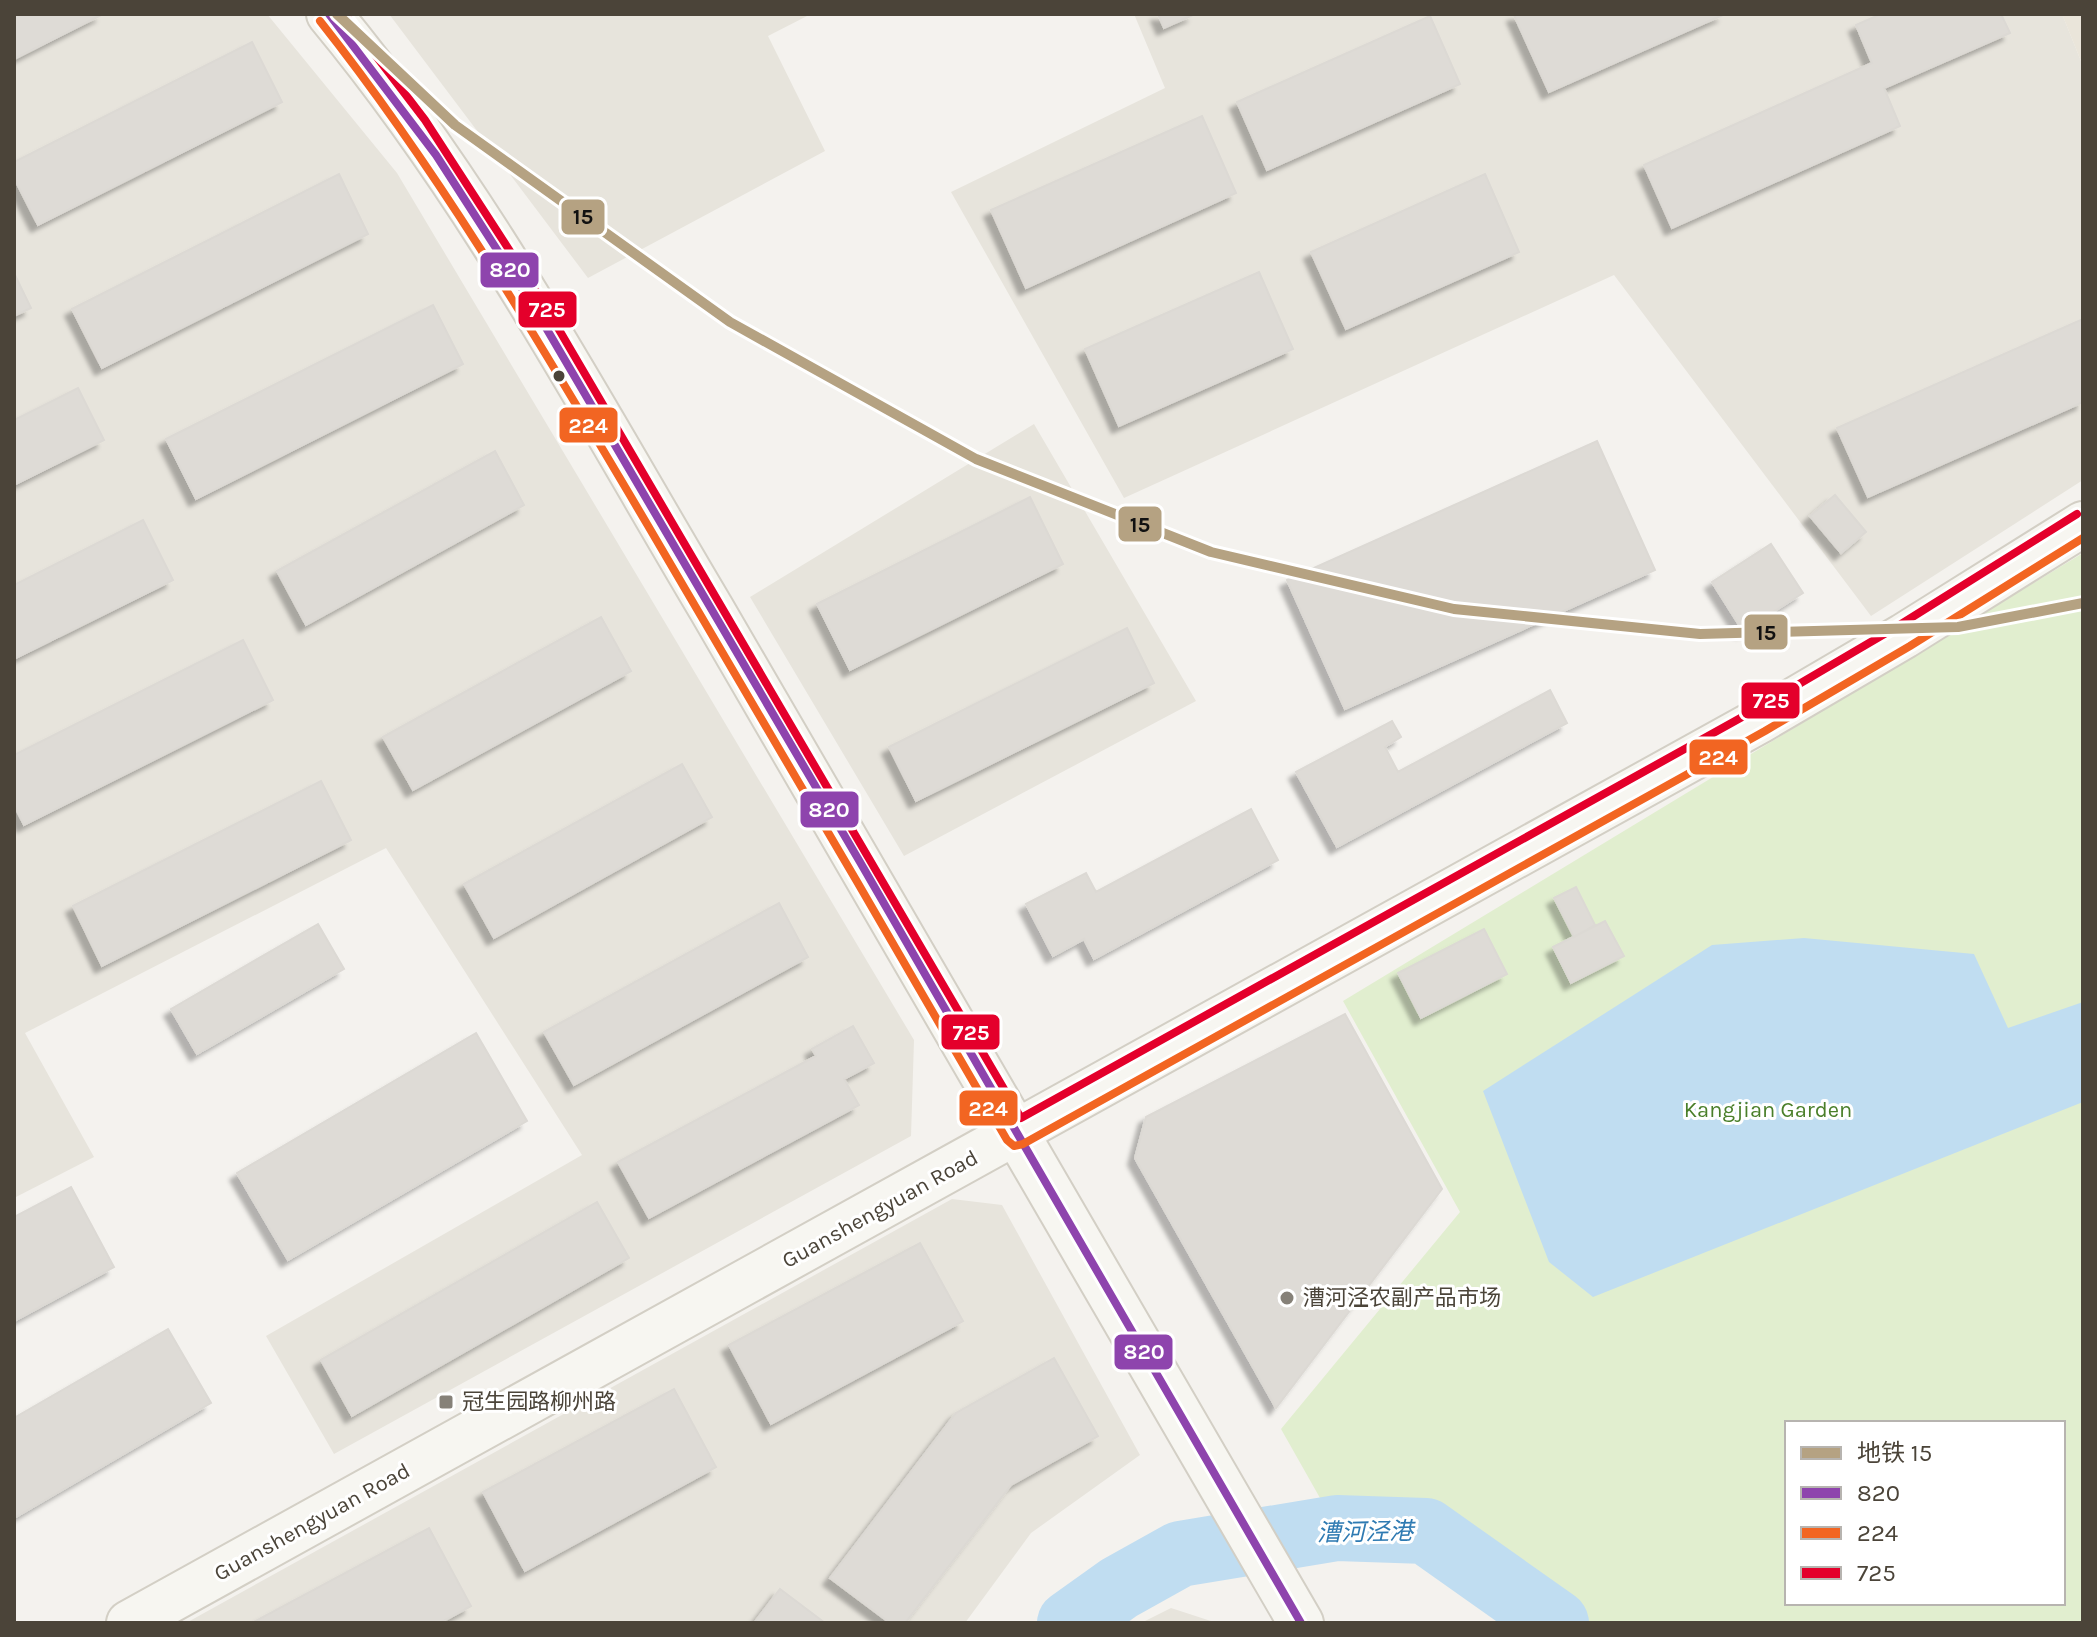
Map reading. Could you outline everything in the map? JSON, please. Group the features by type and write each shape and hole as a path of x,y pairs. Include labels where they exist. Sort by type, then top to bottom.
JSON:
{"street":[{"path":"329,14 387,88 501,253 850,843 1291,1606"},
{"name":"Guanshengyuan Road","path":"129,1623 1759,721 1904,636 2083,524"}],"shaded area":[{"path":"14,14 267,14 397,173 914,1040 911,1136 334,1454 266,1336 582,1155 386,848 25,1033 94,1157 14,1198"},
{"path":"389,14 811,14 768,36 825,151 588,278"},
{"path":"1134,14 2062,14 2083,66 2083,480 1871,616 1614,275 1124,498 951,192 1165,88"},
{"path":"2062,14 2083,14 2083,66"},
{"path":"1034,424 1196,701 904,856 750,597"},
{"path":"952,1199 1002,1205 1140,1455 1031,1533 965,1623 186,1623"},
{"path":"1171,1608 1217,1623 1141,1623"}],"green space":[{"name":"Kangjian Garden","path":"2083,553 2083,1623 1556,1623 1426,1531 1337,1528 1281,1429 1460,1212 1343,1001"}],"water":[{"path":"1804,938 1974,954 2008,1028 2083,1002 2083,1102 1593,1297 1549,1262 1483,1091 1712,945"}],"building":[{"path":"14,14 103,14 14,59"},
{"path":"1158,14 1195,14 1164,28"},
{"path":"1725,14 1549,92 1514,15"},
{"path":"1881,14 2001,14 2010,33 1884,88 1900,126 1672,228 1644,165 1872,63 1856,25"},
{"path":"1430,16 1460,84 1267,170 1237,102"},
{"path":"252,42 282,102 38,225 14,178 14,162"},
{"path":"1202,116 1236,193 1026,288 991,210"},
{"path":"339,174 368,234 102,368 72,309"},
{"path":"1485,174 1519,252 1346,329 1311,252"},
{"path":"1259,272 1293,349 1119,426 1085,349"},
{"path":"14,273 31,308 14,316"},
{"path":"433,305 463,364 196,499 166,439"},
{"path":"2083,319 2083,402 1868,497 1837,428"},
{"path":"78,388 104,440 14,485 14,420"},
{"path":"1597,441 1655,570 1345,709 1287,580"},
{"path":"495,451 524,505 306,625 277,571"},
{"path":"1835,495 1866,532 1841,553 1810,516"},
{"path":"1030,497 1063,564 850,670 817,604"},
{"path":"143,520 173,580 14,659 14,585"},
{"path":"1771,544 1803,593 1743,631 1712,582"},
{"path":"601,617 631,671 413,790 383,737"},
{"path":"1127,628 1154,683 916,801 889,747"},
{"path":"243,640 273,700 24,825 14,805 14,755"},
{"path":"1550,690 1567,723 1337,847 1296,772 1392,721 1401,737 1385,747 1398,772"},
{"path":"682,764 712,817 494,938 464,884"},
{"path":"321,781 351,840 102,966 73,906"},
{"path":"1251,809 1278,860 1094,959 1084,939 1053,956 1026,904 1086,873 1096,892"},
{"path":"1576,887 1595,925 1574,937 1554,898"},
{"path":"779,903 808,957 574,1085 544,1032"},
{"path":"1605,921 1624,956 1571,983 1553,947"},
{"path":"318,924 344,969 197,1054 171,1009"},
{"path":"1484,929 1507,974 1421,1018 1398,973"},
{"name":"漕河泾农副产品市场","path":"1345,1014 1442,1189 1276,1408 1135,1158 1146,1117"},
{"path":"853,1026 874,1063 844,1079 859,1105 649,1218 618,1162 816,1056 812,1049"},
{"path":"476,1033 527,1121 288,1260 237,1173"},
{"path":"71,1187 114,1267 14,1321 14,1217"},
{"path":"597,1202 629,1258 352,1416 321,1360"},
{"path":"920,1243 963,1321 771,1424 729,1345"},
{"path":"168,1329 211,1403 14,1518 14,1418"},
{"path":"1054,1358 1098,1436 1011,1485 905,1623 890,1623 830,1578 956,1413"},
{"path":"674,1389 716,1467 525,1571 483,1492"},
{"path":"429,1528 471,1606 440,1623 252,1623"},
{"path":"780,1589 825,1623 754,1623"}],"waterway":[{"name":"漕河泾港","path":"1070,1623 1119,1588 1180,1554 1337,1528 1426,1531 1556,1623"}],"metro line":[{"name":"15","path":"337,14 455,125 730,322 976,459 1211,552 1454,609 1700,634 1958,627 2083,603"}],"transit line":[{"name":"820","path":"329,14 436,155 532,304 1301,1623"},
{"name":"725","path":"344,14 425,120 541,299 1021,1118 1753,711 1898,626 2077,514"},
{"name":"224","path":"320,21 452,204 532,331 1007,1140 1014,1146 1023,1144 1765,731 1910,646 2083,538"}],"place":[{"name":"漕河泾农副产品市场","path":"1287,1298"},
{"name":"冠生园路柳州路","path":"446,1402"}]}
